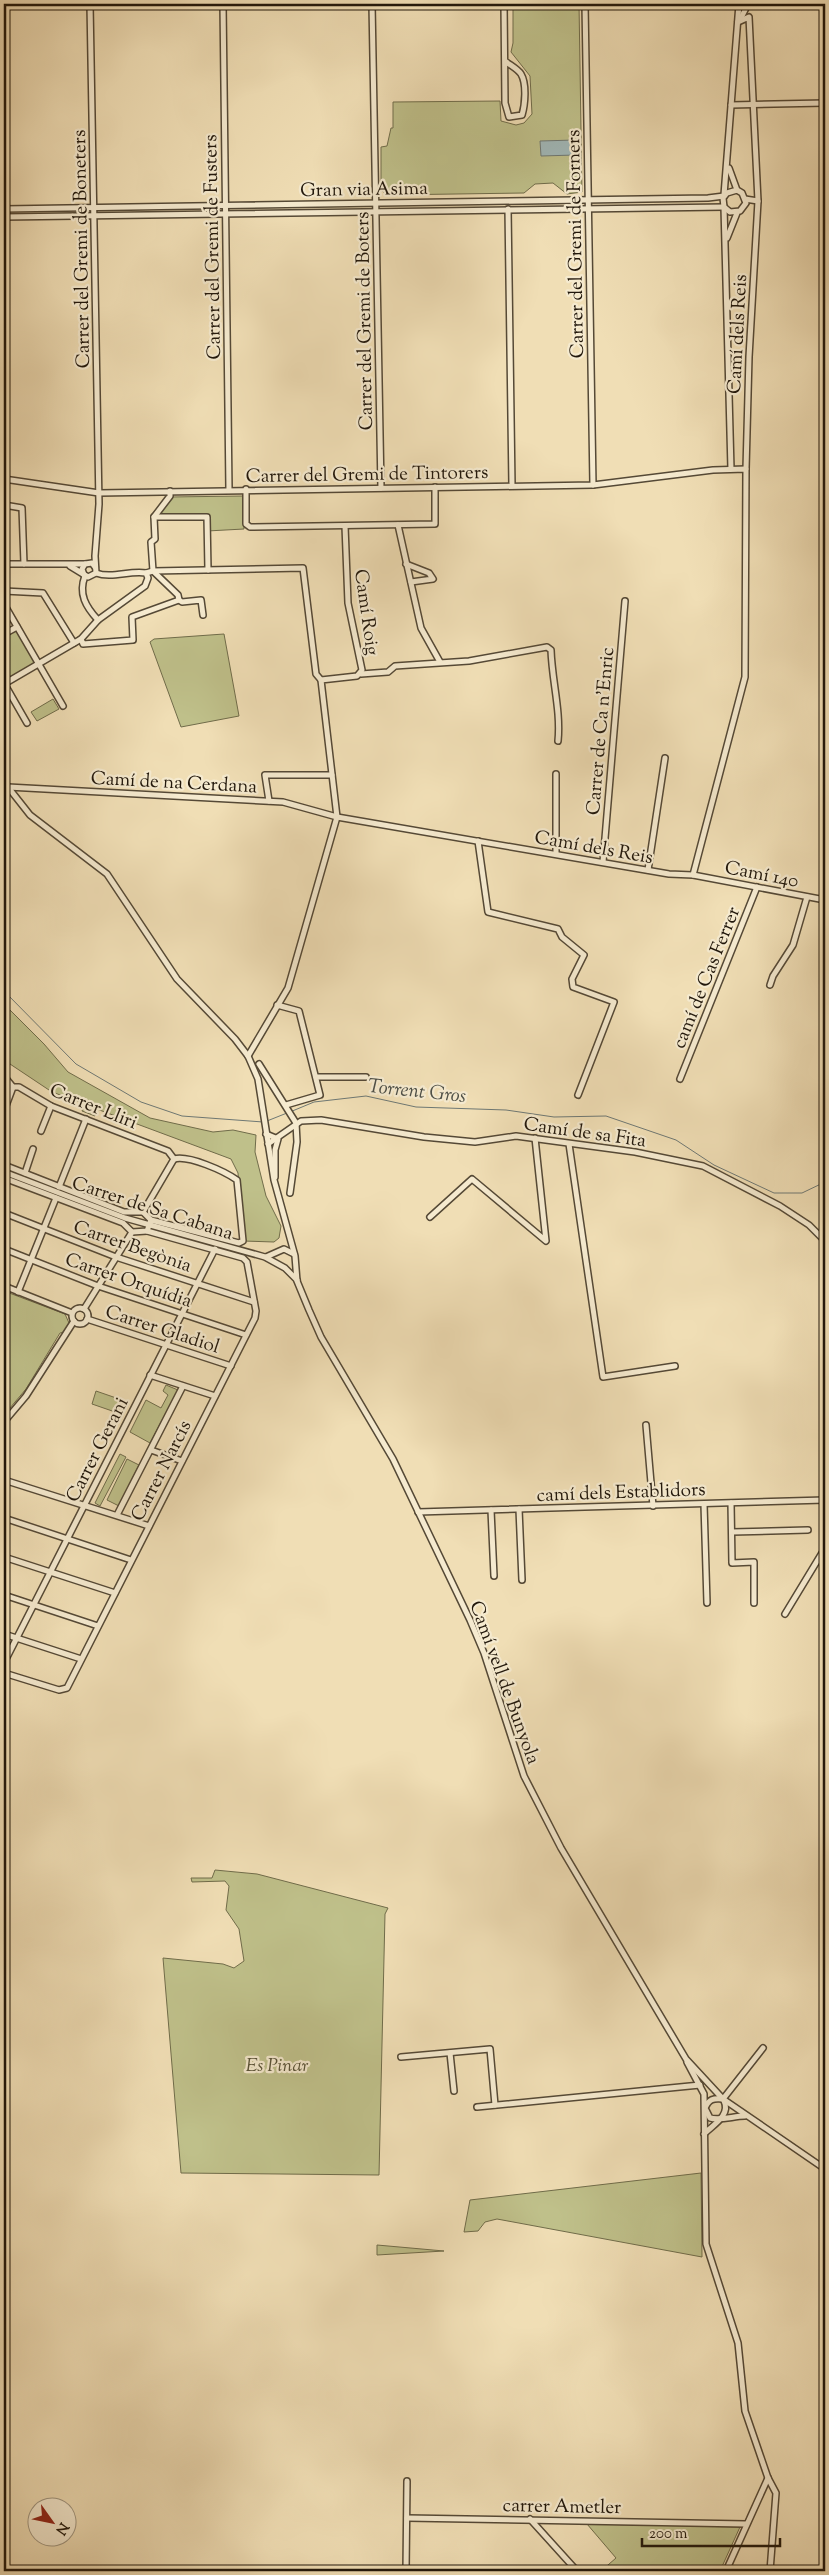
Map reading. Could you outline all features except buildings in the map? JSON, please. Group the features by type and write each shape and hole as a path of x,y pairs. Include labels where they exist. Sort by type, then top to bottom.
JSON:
{"street":[{"name":"Carrer del Gremi de Boneters","path":"90,4 99,494 95,556"},
{"name":"Carrer del Gremi de Fusters","path":"222,4 230,490"},
{"name":"Carrer del Gremi de Boters","path":"372,4 381,488"},
{"path":"504,4 505,61 506,112 509,117 515,118 522,115 524,108 524,80 520,72 505,61"},
{"name":"Carrer del Gremi de Forners","path":"585,4 593,485"},
{"path":"739,4 724,207 731,469 746,469"},
{"path":"738,22 748,4"},
{"name":"Camí dels Reis","path":"337,817 648,870 693,875 745,677 746,469 749,357 758,201 749,17 738,22"},
{"path":"731,105 825,103"},
{"path":"726,241 737,213 745,206 745,199 737,190 728,165"},
{"path":"724,195 730,191 737,190"},
{"name":"Gran via Asima","path":"4,209 588,200 724,195"},
{"path":"745,199 758,201"},
{"name":"Gran via Asima","path":"4,217 588,207 724,207"},
{"path":"724,207 730,212 737,213"},
{"path":"508,209 512,486"},
{"name":"Carrer del Gremi de Tintorers","path":"4,479 99,494 246,489 593,485 731,469"},
{"path":"246,489 246,524 250,527 345,526 435,524 434,487"},
{"path":"170,492 170,496 154,516 155,539 150,542 153,571 178,594 180,600"},
{"path":"4,505 17,505 22,508 24,564"},
{"path":"154,516 207,516 208,570"},
{"path":"398,525 421,628 440,662"},
{"name":"Camí Roig","path":"321,680 361,674 348,602 345,526"},
{"path":"95,556 82,569 85,575 82,597 86,608 98,620"},
{"path":"70,566 90,577 96,570 95,556"},
{"path":"4,564 70,566 86,564 109,575 153,571 303,568 316,674 321,680 337,817 288,988 248,1056"},
{"path":"406,564 428,573 434,579 411,582"},
{"path":"27,723 4,683 81,639 98,620 145,586 148,578 146,573"},
{"path":"4,592 42,593 47,597 74,643"},
{"path":"81,639 83,644 133,640 132,617 180,600 182,602 201,600 203,615"},
{"name":"Carrer de Ca n'Enric","path":"603,862 625,601"},
{"path":"4,604 63,706"},
{"path":"4,634 17,627"},
{"path":"361,674 388,672 395,666 468,661 547,647 551,650 552,673 560,726 558,741"},
{"path":"648,870 665,758"},
{"path":"556,774 556,854"},
{"path":"269,801 265,775 332,775"},
{"name":"Camí de na Cerdana","path":"5,784 269,801 295,805 337,817"},
{"name":"Camí vell de Bunyola","path":"5,784 30,815 107,874 177,979 235,1039 248,1056 258,1079 274,1180 295,1258 297,1281"},
{"path":"478,841 488,912 558,929 562,937 584,955 572,979 573,987 614,1002 578,1095"},
{"name":"Camí 140","path":"693,875 825,900"},
{"name":"camí de Cas Ferrer","path":"680,1079 757,887"},
{"path":"770,985 772,976 792,945 807,897"},
{"path":"277,1005 299,1011 320,1095 286,1105"},
{"path":"259,1064 286,1105 296,1126 297,1142 290,1193"},
{"name":"Carrer Lliri","path":"4,1076 13,1087 19,1087 51,1106 168,1151 174,1159"},
{"path":"316,1077 366,1077"},
{"path":"4,1111 13,1087"},
{"path":"41,1130 51,1106"},
{"path":"59,1187 86,1120"},
{"name":"Camí de sa Fita","path":"268,1144 278,1139 301,1121 321,1120 382,1132 476,1142 516,1136 635,1152 703,1166 780,1206 809,1225 825,1241"},
{"path":"266,1134 278,1139 275,1150 276,1173 274,1180"},
{"path":"430,1217 472,1179 546,1241 535,1138"},
{"path":"569,1144 603,1377 675,1366"},
{"path":"25,1173 33,1149"},
{"path":"183,1156 230,1175 237,1180 243,1241 239,1243 151,1223 143,1212 174,1159 183,1156"},
{"path":"4,1165 124,1212 143,1212"},
{"name":"Carrer de Sa Cabana","path":"4,1172 124,1221 151,1223 265,1257 278,1263"},
{"path":"4,1178 124,1221 132,1232"},
{"path":"18,1292 56,1198"},
{"path":"124,1221 131,1212"},
{"name":"Carrer Begònia","path":"4,1213 116,1256 254,1302"},
{"path":"147,1231 151,1223"},
{"path":"132,1232 147,1231 215,1249"},
{"path":"84,1309 132,1232"},
{"path":"284,1249 292,1252 295,1258 293,1265 286,1268 278,1263 278,1254 284,1249 289,1239"},
{"name":"Carrer Orquídia","path":"4,1249 98,1286 246,1335"},
{"name":"Carrer Narcís","path":"4,1673 64,1690 255,1318 247,1262 243,1258 215,1249"},
{"name":"Carrer Gerani","path":"4,1663 215,1249"},
{"name":"Carrer de Sa Cabana","path":"265,1257 278,1254"},
{"name":"Camí vell de Bunyola","path":"286,1268 297,1281 321,1337 393,1459 418,1512 484,1653 524,1776 586,1893 632,1965 686,2059"},
{"path":"4,1286 72,1313"},
{"path":"72,1313 76,1308 84,1309"},
{"path":"74,1321 82,1323 87,1319 87,1313 84,1309"},
{"path":"4,1422 26,1396 74,1321 72,1313"},
{"name":"Carrer Gladiol","path":"87,1319 231,1366"},
{"path":"150,1375 215,1396"},
{"path":"117,1515 184,1386"},
{"path":"646,1425 653,1506"},
{"path":"150,1450 182,1461"},
{"path":"4,1480 149,1526"},
{"name":"camí dels Establidors","path":"418,1512 825,1500"},
{"path":"731,1503 732,1563 754,1562 754,1603"},
{"path":"704,1504 707,1603"},
{"path":"519,1509 522,1580"},
{"path":"491,1510 494,1576"},
{"path":"4,1518 131,1560"},
{"path":"732,1532 808,1530"},
{"path":"785,1614 825,1548"},
{"path":"4,1557 115,1592"},
{"path":"4,1595 98,1626"},
{"path":"4,1634 81,1659"},
{"path":"722,2099 762,2048"},
{"path":"401,2057 490,2049 495,2105"},
{"path":"450,2053 454,2091"},
{"path":"686,2059 704,2094 706,2244 738,2343 745,2411 768,2478 776,2493 770,2571"},
{"path":"686,2059 722,2099 825,2168"},
{"path":"477,2107 700,2085"},
{"path":"705,2108 712,2099 722,2099"},
{"path":"704,2134 726,2112 722,2099"},
{"path":"705,2108 710,2118 720,2119 732,2116 746,2116"},
{"path":"726,2571 768,2478"},
{"path":"406,2571 407,2481"},
{"name":"carrer Ametler","path":"406,2518 746,2524"},
{"path":"530,2519 577,2571"}],"green space":[{"path":"513,4 579,4 582,192 567,194 553,183 535,184 524,193 387,195 381,190 381,147 387,146 391,128 393,128 393,102 500,101 501,121 516,125 524,123 532,114 530,76 511,52 513,43"},
{"path":"243,496 244,529 207,531 207,517 154,517 169,497"},
{"path":"17,627 38,663 4,683 4,634"},
{"path":"224,634 239,716 181,727 150,642 154,639"},
{"path":"53,699 59,709 37,721 31,712"},
{"path":"4,1004 44,1044 68,1072 150,1118 213,1132 233,1130 256,1135 255,1152 266,1196 281,1226 279,1238 274,1242 243,1241 238,1173 231,1159 86,1105 96,1110 95,1116 82,1111 85,1104 52,1092 4,1060"},
{"path":"4,1291 65,1314 69,1323 64,1332 60,1333 26,1389 4,1415"},
{"path":"166,1385 178,1390 150,1443 130,1432 146,1400 161,1408 168,1395 163,1391"},
{"path":"96,1391 122,1400 118,1413 92,1404"},
{"path":"120,1454 126,1457 100,1506 95,1503"},
{"path":"127,1459 139,1465 119,1506 107,1500"},
{"name":"Es Pinar","path":"215,1870 257,1874 388,1908 385,1914 379,2175 181,2173 163,1958 223,1964 234,1968 244,1961 239,1929 226,1910 229,1886 225,1881 192,1882 191,1878 212,1878"},
{"path":"701,2173 702,2257 497,2219 485,2222 478,2231 464,2232 470,2200"},
{"path":"377,2245 444,2251 377,2255"},
{"path":"587,2524 740,2527 720,2571 601,2571 616,2558"}],"water":[{"path":"575,140 575,155 541,156 540,141"}],"waterway":[{"name":"Torrent Gros","path":"4,991 76,1064 141,1102 182,1116 263,1122"},
{"name":"Torrent Gros","path":"290,1112 314,1102 366,1096 416,1107 506,1110 554,1117 606,1116 676,1140 714,1165 774,1193 802,1193 825,1182"},
{"name":"Torrent Gros","path":"267,1121 287,1113"}]}
